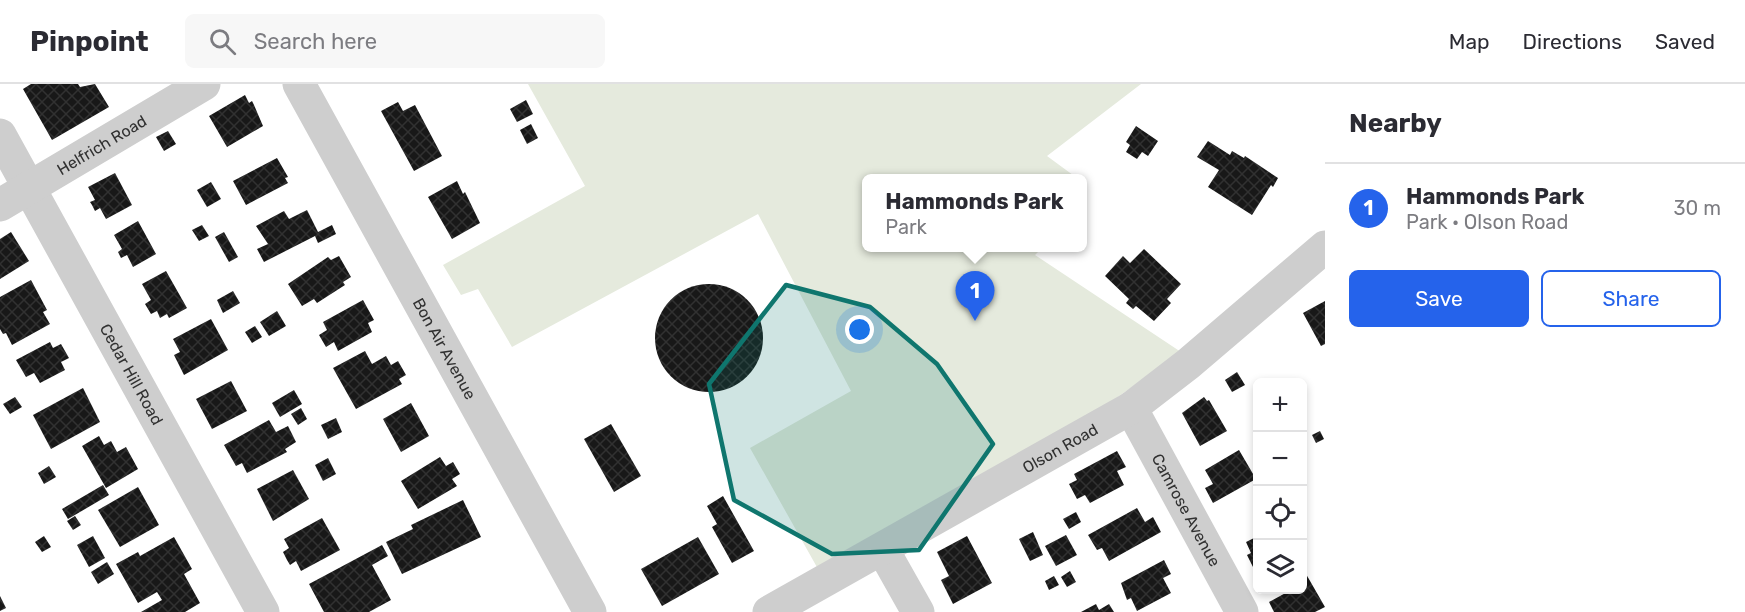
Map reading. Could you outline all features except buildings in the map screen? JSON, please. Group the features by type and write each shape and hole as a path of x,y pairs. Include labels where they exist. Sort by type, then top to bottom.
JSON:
{"street":[{"name":"Helfrich Road","path":"0,206 204,84"},
{"name":"Bon Air Avenue","path":"298,84 590,612"},
{"name":"Cedar Hill Road","path":"0,135 263,612"},
{"name":"Olson Road","path":"769,612 883,550 1131,408 1188,364 1325,247"},
{"name":"Camrose Avenue","path":"1131,408 1242,612"},
{"path":"883,550 918,612"}],"highlighted area":[{"path":"786,285 870,307 937,364 993,444 919,550 832,554 734,500 709,384"}],"shaded area":[{"path":"528,84 1141,84 1047,156 1072,174 862,174 862,252 1038,252 1035,255 1181,352 1101,409 818,569 750,448 851,391 758,214 512,347 478,289 461,295 443,265 585,186"}],"place":[{"name":"Hammonds Park","path":"975,321"}]}
